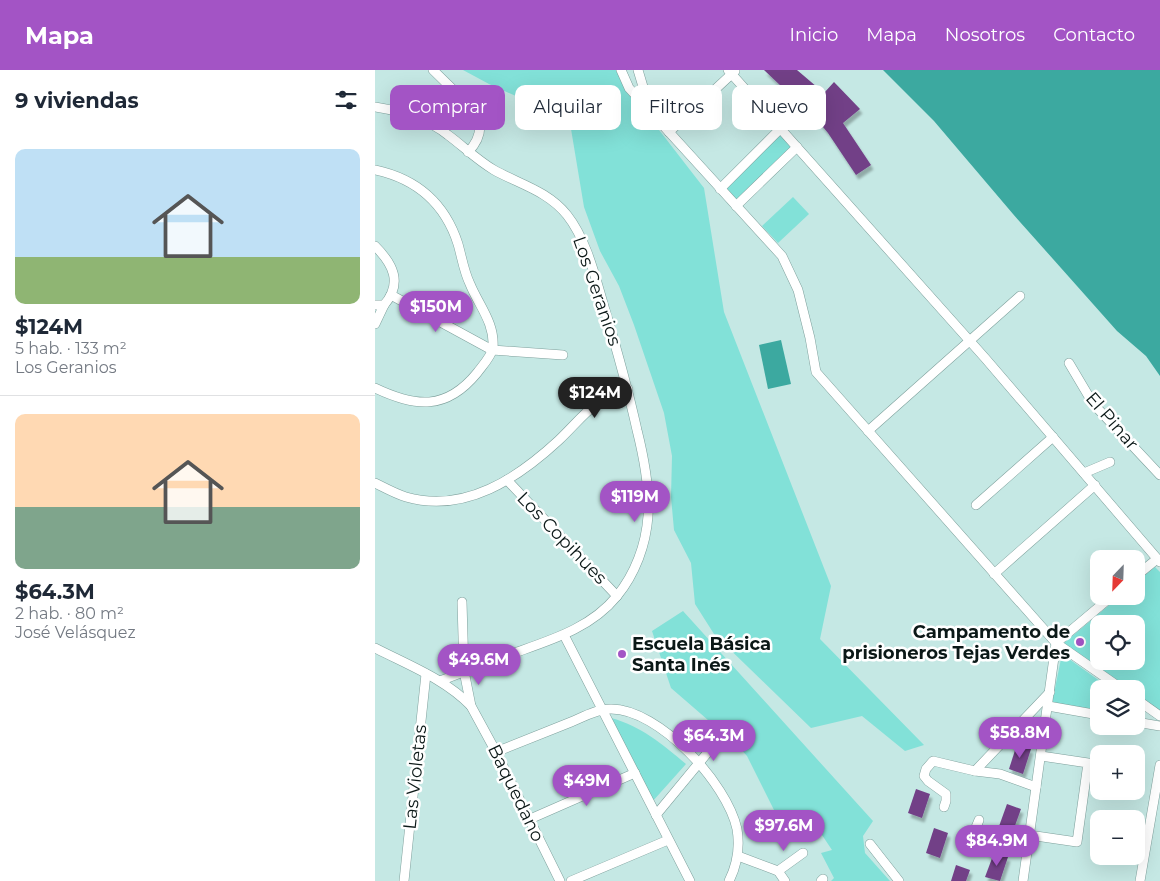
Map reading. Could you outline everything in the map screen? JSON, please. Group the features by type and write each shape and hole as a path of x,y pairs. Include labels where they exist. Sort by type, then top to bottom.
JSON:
{"street":[{"path":"433,70 477,113 480,123 479,133 475,144 468,152"},
{"path":"621,70 631,90"},
{"path":"638,70 642,85"},
{"path":"744,85 732,71 669,132 782,256 798,290 810,338 815,372 1056,643 1109,680"},
{"name":"Los Geranios","path":"375,107 423,121 447,134 468,152 494,170 544,194 559,206 573,223 595,277 628,389 648,489 648,516 643,543 631,574 617,596 592,619 564,635 440,681"},
{"path":"720,188 779,130"},
{"path":"783,130 1130,525 1158,560 1145,569"},
{"path":"736,206 797,147"},
{"path":"375,170 405,180 443,210 458,244 471,287 488,318 493,350 485,364 467,384 456,393 439,400 421,403 403,400 375,388"},
{"path":"375,246 388,261 393,272 395,284 391,295 380,305 375,324"},
{"path":"391,295 493,350 563,355"},
{"path":"867,431 1020,296"},
{"name":"El Pinar","path":"1069,363 1099,410 1160,475"},
{"path":"375,483 405,497 437,502 485,492 507,480 558,440 594,405 613,393 628,389"},
{"path":"976,505 1053,437"},
{"path":"1084,473 1110,462"},
{"name":"Los Copihues","path":"507,480 617,596"},
{"path":"994,574 1095,485"},
{"name":"Baquedano","path":"462,602 464,671 471,706"},
{"path":"1023,881 1056,643 1101,605"},
{"path":"564,635 690,881"},
{"name":"Baquedano","path":"375,648 440,681 471,706 497,752 560,881"},
{"name":"Las Violetas","path":"404,881 426,674"},
{"path":"975,771 1050,692"},
{"path":"1145,705 1160,716"},
{"path":"1048,706 1090,713"},
{"path":"497,752 602,709 622,710 647,719 681,745 700,763 717,786 733,818 738,836 738,856 729,881"},
{"path":"1145,724 1160,726"},
{"path":"656,815 713,746"},
{"path":"1029,835 1077,842 1088,763 1041,756"},
{"path":"943,807 947,801 946,794 924,776 926,769 933,761 975,771 1000,774 1036,787"},
{"path":"1141,881 1160,765"},
{"path":"529,819 635,773"},
{"path":"968,847 979,820"},
{"path":"973,832 1026,850"},
{"path":"571,881 669,840"},
{"path":"870,844 899,881"},
{"path":"778,871 803,853"},
{"path":"738,856 778,871 785,881"}],"shaded area":[{"path":"463,70 616,70 626,91 631,96 631,130 659,130 704,188 724,312 831,586 820,639 924,745 905,751 862,716 811,728 714,634 695,604 691,563 674,530 671,497 672,456 664,413 619,286 600,251 584,207 571,130 621,130 621,85 515,85 515,96 505,91 505,85 489,84"},
{"path":"883,70 1160,70 1160,376 1146,356 1117,331 1013,214 934,121"},
{"path":"781,133 793,148 737,201 725,188"},
{"path":"793,197 809,214 778,243 762,226"},
{"path":"781,340 791,384 768,389 759,345"},
{"path":"1155,567 1160,572 1160,711 1145,700 1145,680 1116,680 1102,670 1145,670 1145,615 1097,615 1109,605 1145,605 1145,575"},
{"path":"683,611 873,821 863,836 865,853 890,881 831,881 834,878 821,853 832,850 820,832 787,836 747,756 671,688 652,631"},
{"path":"1090,621 1090,661 1064,643"},
{"path":"1062,654 1098,680 1090,680 1090,709 1052,703"},
{"path":"611,718 642,731 686,764 652,802"}],"building":[{"path":"764,70 797,70 815,85 780,85"},
{"path":"834,82 860,109 843,123 871,165 856,175 826,130 826,91"},
{"path":"1017,744 1031,749 1023,774 1009,769"},
{"path":"916,789 930,794 922,818 908,813"},
{"path":"1007,804 1021,809 1012,834 998,829"},
{"path":"934,828 948,833 940,858 926,853"},
{"path":"994,853 1008,857 1000,881 985,877"},
{"path":"956,865 970,870 966,881 951,881"}],"place":[{"name":"Campamento de prisioneros Tejas Verdes","path":"1080,642"},
{"name":"Escuela Básica Santa Inés","path":"622,654"}]}
